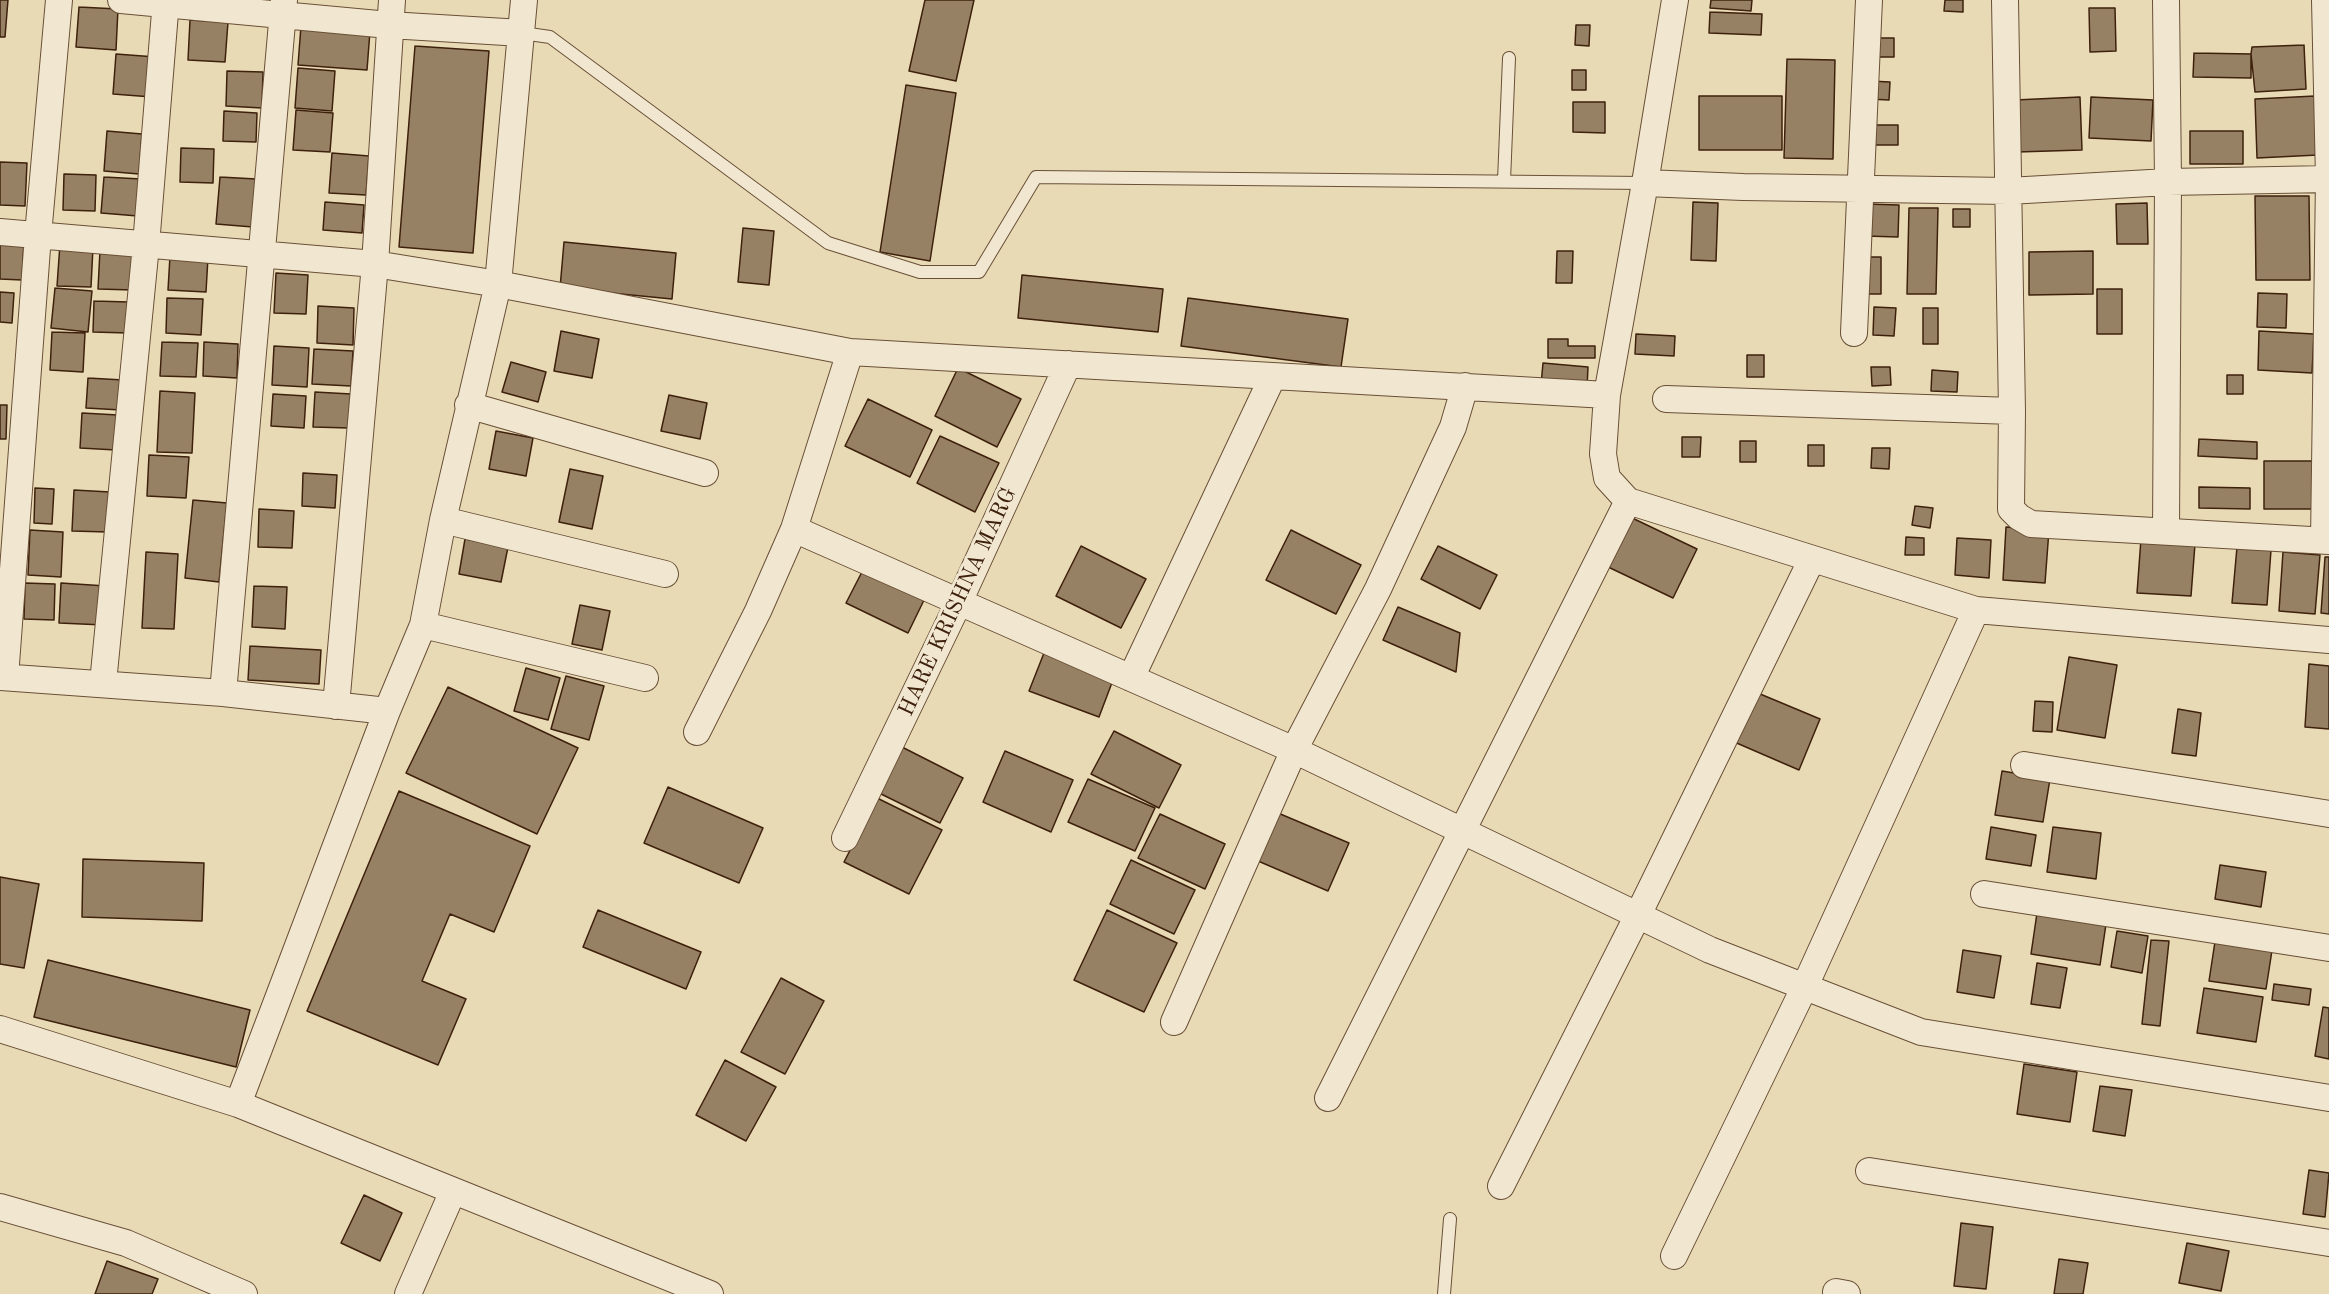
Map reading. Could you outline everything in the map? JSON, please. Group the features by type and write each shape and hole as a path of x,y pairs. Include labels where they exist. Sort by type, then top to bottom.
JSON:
{"street":[{"path":"59,0 2,677 223,693 387,711"},
{"path":"120,0 391,12 522,33"},
{"path":"238,1104 387,711 423,625 468,405 498,284 524,0"},
{"path":"1675,0 1607,394 1603,454 1607,478 1628,501 1976,610 2329,640"},
{"path":"1854,333 1869,0"},
{"path":"2005,0 2012,411 2011,509 2031,524 2327,540 2329,179 2325,0"},
{"path":"2166,0 2168,183 2166,531"},
{"path":"104,683 146,245 166,2"},
{"path":"223,693 284,8"},
{"path":"336,706 375,264 391,12"},
{"path":"1645,183 2008,191 2168,183 2329,179"},
{"path":"0,232 375,264 498,284 850,352 1607,394"},
{"path":"697,732 758,611 794,529 850,352"},
{"name":"HARE KRISHNA MARG","path":"845,838 959,602 1068,364"},
{"path":"1131,678 1273,376"},
{"path":"1174,1022 1294,750 1378,589 1453,427 1465,386"},
{"path":"1666,399 2012,411"},
{"path":"468,405 705,472"},
{"path":"1328,1098 1628,501"},
{"path":"443,520 665,574"},
{"path":"794,529 1294,750 1710,950 1921,1032 2329,1098"},
{"path":"1501,1186 1638,915 1812,559"},
{"path":"1674,1256 1805,987 1976,610"},
{"path":"423,625 645,678"},
{"path":"2024,765 2329,814"},
{"path":"1984,894 2329,948"},
{"path":"0,1029 238,1104 710,1294"},
{"path":"1869,1171 2329,1243"},
{"path":"408,1294 453,1191"},
{"path":"0,1207 126,1243 244,1294"}],"lane":[{"path":"522,33 550,37 828,243 920,272 980,272 1036,177 1645,183"},
{"path":"1504,181 1509,58"},
{"path":"1444,1294 1450,1219"}],"building":[{"path":"0,0 8,0 5,37 0,37"},
{"path":"925,0 974,0 956,81 909,71"},
{"path":"1711,0 1752,0 1751,11 1710,8"},
{"path":"1945,0 1963,0 1963,12 1944,11"},
{"path":"79,7 118,9 116,50 76,47"},
{"path":"2089,8 2115,8 2116,51 2090,52"},
{"path":"1710,12 1762,14 1761,35 1709,33"},
{"path":"190,20 228,22 225,62 188,60"},
{"path":"1576,25 1590,25 1589,46 1575,45"},
{"path":"301,26 370,31 367,70 298,65"},
{"path":"1879,38 1894,38 1894,57 1878,57"},
{"path":"2304,45 2306,89 2255,92 2252,47"},
{"path":"415,46 489,51 473,253 399,247"},
{"path":"2194,53 2251,54 2251,78 2193,77"},
{"path":"116,54 156,57 152,97 113,94"},
{"path":"1787,59 1835,60 1833,159 1784,158"},
{"path":"298,68 335,71 332,111 295,108"},
{"path":"1572,70 1586,70 1586,90 1572,90"},
{"path":"227,71 263,72 262,108 226,106"},
{"path":"1870,81 1890,82 1889,100 1869,99"},
{"path":"906,85 956,93 930,261 880,252"},
{"path":"1699,96 1782,96 1782,150 1699,150"},
{"path":"2315,96 2318,155 2257,158 2255,99"},
{"path":"2080,97 2082,150 2017,152 2015,100"},
{"path":"2091,97 2153,100 2151,141 2089,138"},
{"path":"1573,102 1605,102 1605,133 1573,132"},
{"path":"296,110 333,113 330,152 293,150"},
{"path":"224,111 257,113 256,142 223,141"},
{"path":"1871,125 1898,125 1898,145 1871,145"},
{"path":"107,131 142,134 139,174 104,171"},
{"path":"2190,131 2243,131 2243,164 2190,164"},
{"path":"181,148 214,149 213,183 180,182"},
{"path":"332,153 369,156 366,195 329,193"},
{"path":"0,162 27,163 25,206 0,205"},
{"path":"64,174 96,175 95,211 63,210"},
{"path":"104,177 141,179 138,216 101,213"},
{"path":"220,177 256,179 253,227 216,224"},
{"path":"2255,196 2309,196 2310,280 2256,280"},
{"path":"325,202 364,205 362,233 323,230"},
{"path":"1693,202 1718,203 1716,261 1691,260"},
{"path":"2147,203 2148,244 2117,244 2116,204"},
{"path":"1867,204 1899,205 1898,237 1866,236"},
{"path":"1909,208 1938,208 1936,294 1907,294"},
{"path":"1953,209 1970,209 1970,227 1953,227"},
{"path":"743,228 774,231 769,285 738,282"},
{"path":"0,241 24,242 22,280 0,279"},
{"path":"564,242 676,253 672,299 560,288"},
{"path":"60,244 93,247 91,287 57,286"},
{"path":"100,250 135,252 133,290 98,289"},
{"path":"1557,251 1573,251 1572,283 1556,283"},
{"path":"2093,251 2093,294 2029,295 2029,252"},
{"path":"170,256 208,257 206,292 168,290"},
{"path":"1866,257 1881,257 1881,294 1866,294"},
{"path":"276,273 308,275 306,314 274,313"},
{"path":"1022,275 1163,289 1158,332 1018,318"},
{"path":"55,288 92,291 88,332 51,328"},
{"path":"2097,289 2122,289 2122,334 2097,334"},
{"path":"0,292 14,293 12,323 0,322"},
{"path":"2258,293 2287,294 2286,328 2257,327"},
{"path":"167,298 203,299 201,335 166,333"},
{"path":"1188,298 1348,319 1341,367 1181,346"},
{"path":"94,301 129,302 128,333 93,332"},
{"path":"318,306 354,308 353,345 317,343"},
{"path":"1874,307 1896,308 1894,336 1873,335"},
{"path":"1923,308 1938,308 1938,344 1923,344"},
{"path":"561,331 599,339 592,378 554,371"},
{"path":"2259,331 2314,334 2312,373 2258,370"},
{"path":"52,332 85,333 83,372 50,370"},
{"path":"1636,334 1675,336 1674,356 1635,354"},
{"path":"1548,339 1568,339 1568,346 1595,346 1595,358 1548,358"},
{"path":"162,342 198,343 196,377 160,376"},
{"path":"204,342 238,344 237,378 203,376"},
{"path":"274,346 309,348 307,387 272,385"},
{"path":"314,349 353,351 351,386 312,384"},
{"path":"1747,355 1764,355 1764,377 1747,377"},
{"path":"511,362 546,372 538,402 502,392"},
{"path":"1543,363 1588,367 1587,388 1541,385"},
{"path":"1871,367 1890,367 1891,385 1872,386"},
{"path":"958,368 1021,399 997,447 935,416"},
{"path":"1932,370 1958,372 1957,392 1931,391"},
{"path":"2227,375 2243,375 2243,394 2227,394"},
{"path":"88,378 123,380 121,410 86,408"},
{"path":"160,391 195,393 192,453 157,452"},
{"path":"315,392 351,394 349,428 313,427"},
{"path":"273,394 306,396 304,428 271,426"},
{"path":"669,395 707,403 700,439 661,431"},
{"path":"868,399 932,430 910,477 845,446"},
{"path":"0,405 7,405 6,439 0,439"},
{"path":"82,413 118,415 116,450 80,448"},
{"path":"496,431 533,438 526,476 489,469"},
{"path":"940,436 999,463 975,512 917,483"},
{"path":"1682,437 1701,437 1700,457 1682,457"},
{"path":"2199,439 2257,442 2257,459 2198,456"},
{"path":"1740,441 1756,441 1756,462 1740,462"},
{"path":"1808,445 1824,445 1824,466 1808,466"},
{"path":"1872,448 1890,448 1889,469 1871,468"},
{"path":"149,455 189,457 186,498 147,496"},
{"path":"2264,461 2319,461 2319,509 2264,509"},
{"path":"570,469 603,476 592,529 559,522"},
{"path":"303,473 337,475 335,508 302,506"},
{"path":"2199,487 2250,488 2250,509 2199,508"},
{"path":"35,488 54,489 52,524 34,523"},
{"path":"74,490 110,492 108,532 72,531"},
{"path":"193,500 227,503 219,582 185,578"},
{"path":"1915,506 1933,508 1930,528 1912,525"},
{"path":"259,509 294,511 292,548 258,547"},
{"path":"1628,516 1697,549 1673,598 1604,565"},
{"path":"2006,527 2049,530 2045,583 2003,580"},
{"path":"30,530 63,532 61,577 28,575"},
{"path":"1291,530 1361,565 1336,614 1266,580"},
{"path":"1906,537 1924,538 1924,555 1905,555"},
{"path":"1957,538 1991,540 1989,578 1955,575"},
{"path":"465,539 508,547 501,582 459,574"},
{"path":"2141,539 2195,544 2191,596 2137,593"},
{"path":"1081,546 1146,579 1121,628 1056,596"},
{"path":"1438,546 1497,575 1480,609 1421,579"},
{"path":"2237,547 2271,550 2267,605 2232,603"},
{"path":"146,552 178,554 174,629 142,628"},
{"path":"2283,552 2320,555 2315,614 2279,611"},
{"path":"2325,557 2329,557 2329,614 2321,613"},
{"path":"865,566 926,596 908,633 846,603"},
{"path":"25,583 55,584 54,620 24,619"},
{"path":"61,583 106,586 104,625 59,623"},
{"path":"254,586 287,587 285,629 252,627"},
{"path":"580,605 610,611 602,650 572,644"},
{"path":"1398,607 1460,633 1456,672 1383,640"},
{"path":"250,646 321,650 319,684 248,680"},
{"path":"1044,653 1113,680 1099,717 1029,691"},
{"path":"2069,657 2117,665 2105,738 2057,730"},
{"path":"2309,664 2329,666 2329,729 2305,727"},
{"path":"526,668 560,678 548,720 514,711"},
{"path":"566,676 604,686 589,740 551,729"},
{"path":"448,687 578,748 537,834 406,773"},
{"path":"1753,691 1820,719 1799,770 1732,741"},
{"path":"2035,701 2053,702 2052,732 2033,731"},
{"path":"2178,709 2201,713 2196,756 2172,753"},
{"path":"1114,731 1181,765 1159,808 1091,774"},
{"path":"896,744 963,778 940,823 873,790"},
{"path":"1005,751 1073,780 1051,832 983,802"},
{"path":"2002,771 2050,779 2043,822 1995,815"},
{"path":"1088,779 1155,808 1135,851 1068,822"},
{"path":"668,787 763,828 739,883 644,843"},
{"path":"399,791 530,846 494,932 450,914 422,981 466,999 438,1065 307,1011"},
{"path":"877,798 942,830 909,894 844,862"},
{"path":"1278,813 1349,843 1328,891 1258,861"},
{"path":"1160,814 1225,844 1205,889 1138,858"},
{"path":"1991,827 2036,835 2031,866 1986,859"},
{"path":"2053,827 2101,833 2096,879 2047,872"},
{"path":"83,859 204,863 202,921 82,917"},
{"path":"1131,860 1195,890 1174,934 1110,904"},
{"path":"2220,865 2266,872 2261,907 2215,899"},
{"path":"0,877 39,884 24,968 0,964"},
{"path":"598,910 701,952 686,989 583,947"},
{"path":"1107,910 1177,943 1144,1012 1074,980"},
{"path":"2037,913 2106,924 2100,965 2031,954"},
{"path":"2117,931 2148,936 2142,973 2111,967"},
{"path":"2216,935 2273,944 2266,989 2209,981"},
{"path":"2151,940 2169,941 2160,1026 2142,1024"},
{"path":"1963,950 2001,956 1994,998 1957,992"},
{"path":"48,960 250,1010 236,1067 34,1017"},
{"path":"2037,963 2067,968 2060,1008 2031,1004"},
{"path":"781,978 824,1001 785,1074 741,1052"},
{"path":"2274,984 2311,989 2309,1005 2272,1000"},
{"path":"2204,988 2263,997 2256,1042 2197,1033"},
{"path":"2323,1007 2329,1008 2329,1059 2315,1056"},
{"path":"725,1060 776,1087 746,1141 696,1115"},
{"path":"2024,1064 2077,1072 2070,1122 2017,1114"},
{"path":"2100,1086 2132,1090 2125,1136 2093,1131"},
{"path":"2309,1170 2329,1173 2325,1217 2303,1214"},
{"path":"364,1195 402,1213 380,1261 341,1243"},
{"path":"1961,1223 1993,1227 1986,1289 1954,1286"},
{"path":"2187,1243 2229,1251 2221,1291 2179,1283"},
{"path":"2059,1259 2088,1263 2083,1294 2054,1294"},
{"path":"107,1261 158,1279 152,1294 95,1294"}]}
